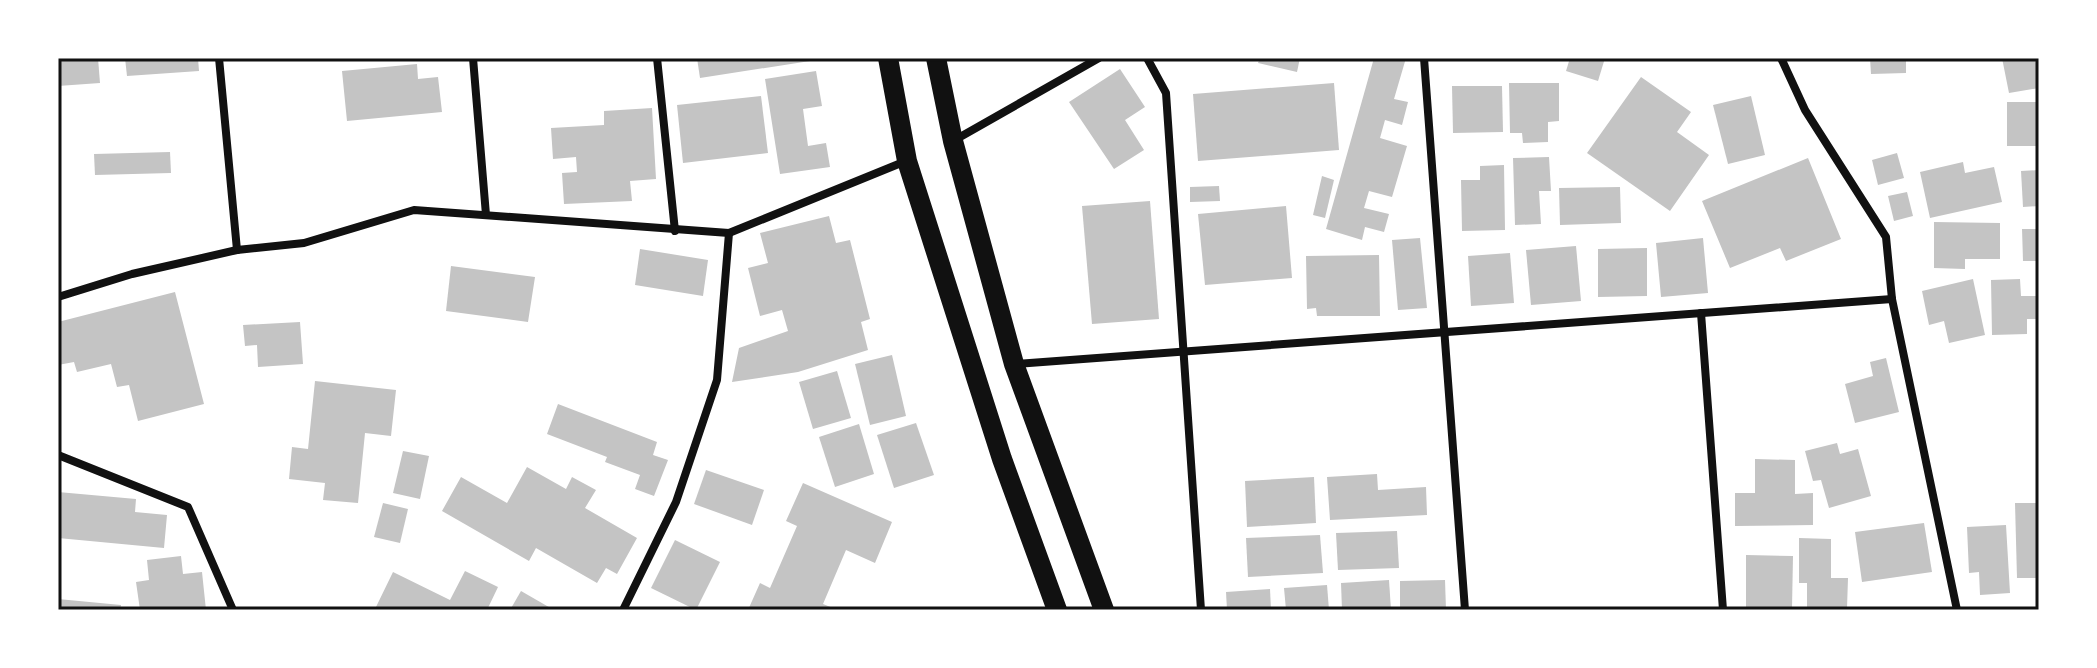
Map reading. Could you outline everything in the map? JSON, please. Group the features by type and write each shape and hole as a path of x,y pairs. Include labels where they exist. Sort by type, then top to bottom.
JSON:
{"main road":[{"path":"888,58 907,161 1002,459 1057,610"},
{"path":"936,58 953,141 1014,364 1104,610"}],"street":[{"path":"219,58 237,250"},
{"path":"473,58 486,215"},
{"path":"657,58 675,231"},
{"path":"953,141 1099,58"},
{"path":"1147,58 1166,93 1201,610"},
{"path":"1424,58 1465,610"},
{"path":"1781,58 1805,110 1886,237 1892,299 1957,610"},
{"path":"58,297 132,274 237,250 304,243 414,210 729,233 907,161"},
{"path":"623,610 676,502 717,380 729,233"},
{"path":"1014,364 1892,299"},
{"path":"1701,313 1723,610"},
{"path":"58,455 188,507 233,610"}],"building":[{"path":"58,58 98,58 100,83 58,86"},
{"path":"125,58 198,58 199,71 127,76"},
{"path":"697,58 809,58 810,61 700,78"},
{"path":"1260,58 1300,58 1297,72 1258,63"},
{"path":"1374,58 1406,58 1394,99 1408,102 1402,125 1385,120 1380,138 1407,146 1392,197 1369,191 1364,208 1389,214 1384,232 1365,227 1362,240 1326,229"},
{"path":"1570,58 1605,58 1598,81 1566,71"},
{"path":"1870,58 1906,58 1906,73 1871,74"},
{"path":"2002,58 2035,58 2039,63 2039,88 2009,93"},
{"path":"417,64 418,79 438,77 442,112 347,121 342,71"},
{"path":"1120,69 1145,107 1125,120 1144,150 1114,169 1069,102"},
{"path":"816,71 822,106 803,109 808,146 826,143 830,167 780,174 765,79"},
{"path":"1641,77 1691,112 1677,132 1709,155 1670,211 1587,153"},
{"path":"1334,83 1339,150 1198,161 1193,94"},
{"path":"1509,83 1559,83 1559,121 1548,122 1548,142 1523,143 1522,133 1510,133"},
{"path":"1452,86 1502,86 1503,132 1453,133"},
{"path":"761,96 768,153 683,163 677,105"},
{"path":"1751,96 1765,155 1728,164 1713,105"},
{"path":"2007,102 2039,102 2039,146 2007,146"},
{"path":"652,108 656,179 630,181 632,201 564,204 562,173 577,172 576,157 553,159 551,128 604,125 604,111"},
{"path":"170,152 171,173 95,175 94,154"},
{"path":"1897,153 1904,178 1878,185 1872,160"},
{"path":"1549,157 1551,191 1539,191 1541,224 1515,225 1513,158"},
{"path":"1808,158 1841,239 1786,261 1780,248 1730,268 1702,201"},
{"path":"1963,162 1965,173 1994,167 2002,202 1930,218 1920,172"},
{"path":"1504,165 1505,230 1462,231 1461,180 1480,180 1480,166"},
{"path":"2039,170 2039,206 2023,207 2021,171"},
{"path":"1322,176 1334,180 1325,218 1313,215"},
{"path":"1219,186 1220,201 1190,202 1190,187"},
{"path":"1620,187 1621,223 1560,225 1559,188"},
{"path":"1907,192 1913,216 1894,221 1888,196"},
{"path":"1150,201 1159,319 1092,324 1082,206"},
{"path":"1286,206 1292,278 1205,285 1198,214"},
{"path":"829,216 836,243 850,240 870,319 861,322 868,350 798,372 732,382 739,348 788,331 782,310 760,316 748,268 768,263 760,233"},
{"path":"1934,222 2000,223 2000,259 1965,259 1965,269 1934,268"},
{"path":"2022,229 2039,229 2039,261 2023,261"},
{"path":"1420,238 1427,308 1398,310 1392,240"},
{"path":"1703,238 1708,293 1661,297 1656,243"},
{"path":"1576,246 1581,301 1531,305 1526,250"},
{"path":"1647,248 1647,296 1598,297 1598,249"},
{"path":"640,249 708,260 703,296 635,285"},
{"path":"1510,253 1514,303 1471,306 1468,256"},
{"path":"1379,255 1380,316 1317,316 1316,308 1307,309 1306,256"},
{"path":"451,266 535,277 528,322 446,311"},
{"path":"1973,279 1985,335 1949,343 1944,321 1929,325 1922,291"},
{"path":"2020,279 2021,296 2039,296 2039,319 2027,319 2027,334 1992,335 1991,280"},
{"path":"175,292 204,404 138,421 129,385 117,387 111,364 77,372 74,362 58,365 58,322"},
{"path":"300,322 303,364 258,367 257,345 245,346 243,325"},
{"path":"892,355 906,416 870,425 855,364"},
{"path":"1886,358 1899,412 1855,423 1845,384 1873,376 1870,362"},
{"path":"837,371 851,418 813,429 799,382"},
{"path":"315,381 396,390 391,436 365,433 358,503 323,500 325,483 289,479 292,447 308,449"},
{"path":"558,404 657,442 653,455 668,460 654,496 635,489 640,475 605,462 607,457 547,434"},
{"path":"916,423 934,475 894,488 877,435"},
{"path":"859,424 874,474 835,487 819,437"},
{"path":"1837,443 1840,454 1858,449 1871,496 1829,508 1821,480 1813,481 1805,451"},
{"path":"403,451 429,456 420,499 393,493"},
{"path":"1755,459 1795,460 1795,494 1813,493 1813,525 1735,526 1735,493 1755,493"},
{"path":"527,467 566,489 572,477 596,490 585,508 637,538 617,574 606,568 597,583 536,548 529,561 442,511 461,477 507,503"},
{"path":"706,470 764,490 752,525 694,504"},
{"path":"1377,474 1378,490 1426,487 1427,515 1330,520 1327,477"},
{"path":"1314,477 1316,523 1247,527 1245,481"},
{"path":"803,483 892,522 875,563 846,550 823,604 838,610 748,610 760,583 770,588 797,526 786,521"},
{"path":"58,492 136,499 135,512 167,515 164,548 58,538"},
{"path":"383,503 408,509 400,543 374,537"},
{"path":"2015,503 2039,503 2038,578 2017,578"},
{"path":"1924,523 1932,572 1862,582 1855,532"},
{"path":"2006,525 2010,593 1980,595 1979,572 1969,573 1967,527"},
{"path":"1397,531 1399,568 1338,570 1336,533"},
{"path":"1320,535 1323,573 1248,577 1246,538"},
{"path":"1799,538 1831,539 1831,578 1848,578 1847,608 1807,607 1807,583 1799,583"},
{"path":"675,540 720,562 696,610 651,588"},
{"path":"1746,555 1793,556 1792,608 1746,608"},
{"path":"181,556 183,574 202,572 206,610 140,610 136,582 149,580 147,560"},
{"path":"465,571 498,587 487,610 382,610 376,607 393,572 450,600"},
{"path":"1389,580 1391,610 1342,610 1341,583"},
{"path":"1445,580 1446,610 1400,610 1400,581"},
{"path":"1327,585 1329,610 1286,610 1284,588"},
{"path":"1270,589 1271,610 1227,610 1226,592"},
{"path":"521,591 554,610 510,610"},
{"path":"58,599 121,605 120,610 58,610"}]}
